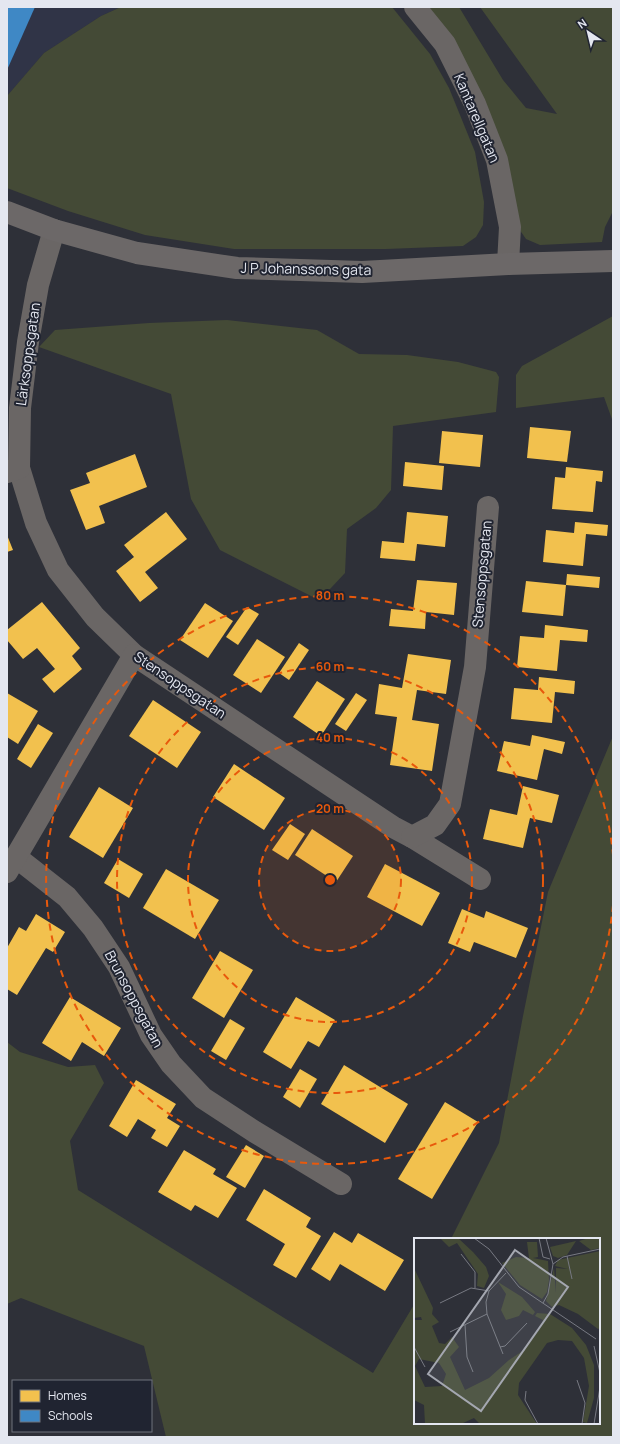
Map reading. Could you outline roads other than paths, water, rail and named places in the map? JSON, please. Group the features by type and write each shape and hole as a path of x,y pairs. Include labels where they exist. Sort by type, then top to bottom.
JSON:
{"street":[{"name":"Kantarellgatan","path":"415,7 445,44 475,104 496,160 510,227 508,264"},
{"name":"J P Johanssons gata","path":"7,212 54,230 137,253 237,268 362,272 508,264 613,261"},
{"name":"Lärksoppsgatan","path":"13,470 28,342 38,285 54,230"},
{"name":"Stensoppsgatan","path":"13,470 58,570 95,617 134,655 393,828 412,837 480,879"},
{"name":"Stensoppsgatan","path":"412,837 435,825 450,804 474,667 488,506"},
{"name":"Brunsoppsgatan","path":"134,655 12,864 66,897 93,928 119,967 151,1035 170,1064 204,1098 341,1184"}]}
